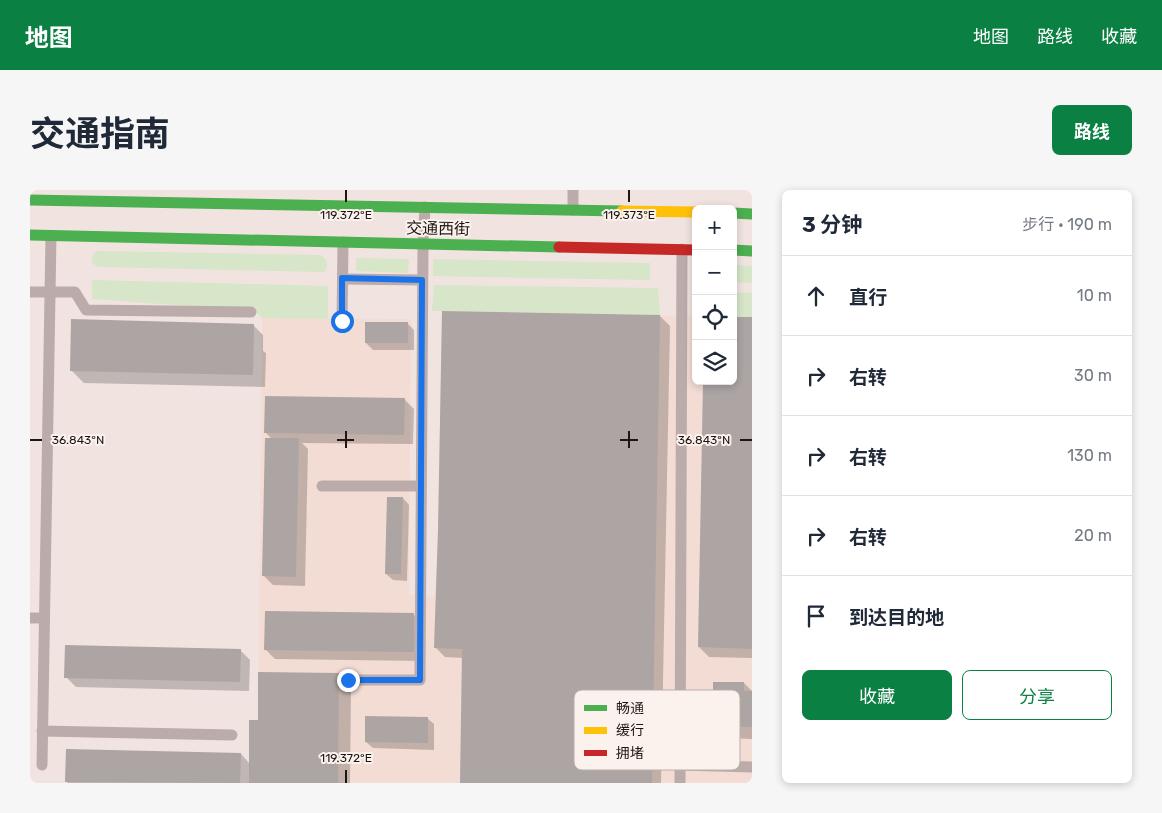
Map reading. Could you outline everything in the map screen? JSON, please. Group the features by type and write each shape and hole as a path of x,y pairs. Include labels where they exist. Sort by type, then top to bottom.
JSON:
{"main road":[{"name":"交通西街","path":"30,200 692,212"},
{"path":"737,213 752,214"},
{"name":"交通西街","path":"30,236 692,250"},
{"path":"737,250 752,251"}],"lane":[{"path":"573,190 573,210"},
{"path":"348,680 420,680 422,280 425,207"},
{"path":"42,765 52,236"},
{"path":"342,321 343,242"},
{"path":"680,690 682,249"},
{"path":"342,278 422,280"},
{"path":"30,292 75,292 86,310 251,312"},
{"path":"322,486 421,486"},
{"path":"30,618 44,618"},
{"path":"42,731 232,735"},
{"path":"680,770 680,783"}],"shaded area":[{"path":"442,311 692,316 692,385 737,385 737,317 752,317 752,783 249,783 249,720 258,720 262,318 411,319 409,595 435,597"}],"green space":[{"path":"96,251 321,255 327,261 327,267 324,272 98,267 92,263 92,257"},
{"path":"356,258 409,259 408,273 356,271"},
{"path":"433,259 650,263 650,280 433,276"},
{"path":"737,265 752,266 752,283 737,282"},
{"path":"92,280 328,286 328,319 262,318 255,311 92,299"},
{"path":"434,285 658,288 660,315 432,311"},
{"path":"737,292 752,293 752,317 737,317"}],"building":[{"path":"442,311 660,315 654,690 574,690 574,770 652,770 652,783 460,783 462,649 434,648"},
{"path":"737,317 752,317 752,649 698,647 703,385 737,385"},
{"path":"71,319 254,324 253,375 70,371"},
{"path":"365,322 408,322 408,343 365,343"},
{"path":"265,396 405,398 404,435 264,433"},
{"path":"265,438 299,438 296,577 262,576"},
{"path":"387,497 403,497 401,574 385,574"},
{"path":"265,611 414,613 414,652 264,650"},
{"path":"65,645 241,649 240,682 64,678"},
{"path":"258,672 339,673 338,783 249,783 249,720 258,720"},
{"path":"713,682 744,682 744,691 752,691 752,727 740,727 740,690 713,690"},
{"path":"365,716 428,717 428,743 365,742"},
{"path":"66,749 241,753 240,783 65,782"}],"traffic: fast":[{"path":"30,200 622,211"},
{"path":"737,213 752,214"},
{"path":"30,235 559,247"},
{"path":"737,250 752,251"}],"traffic: slow":[{"path":"622,211 692,212"}],"traffic: jam":[{"path":"559,247 692,250"}],"route":[{"path":"342,321 342,278 422,280 420,680 348,680"}]}
